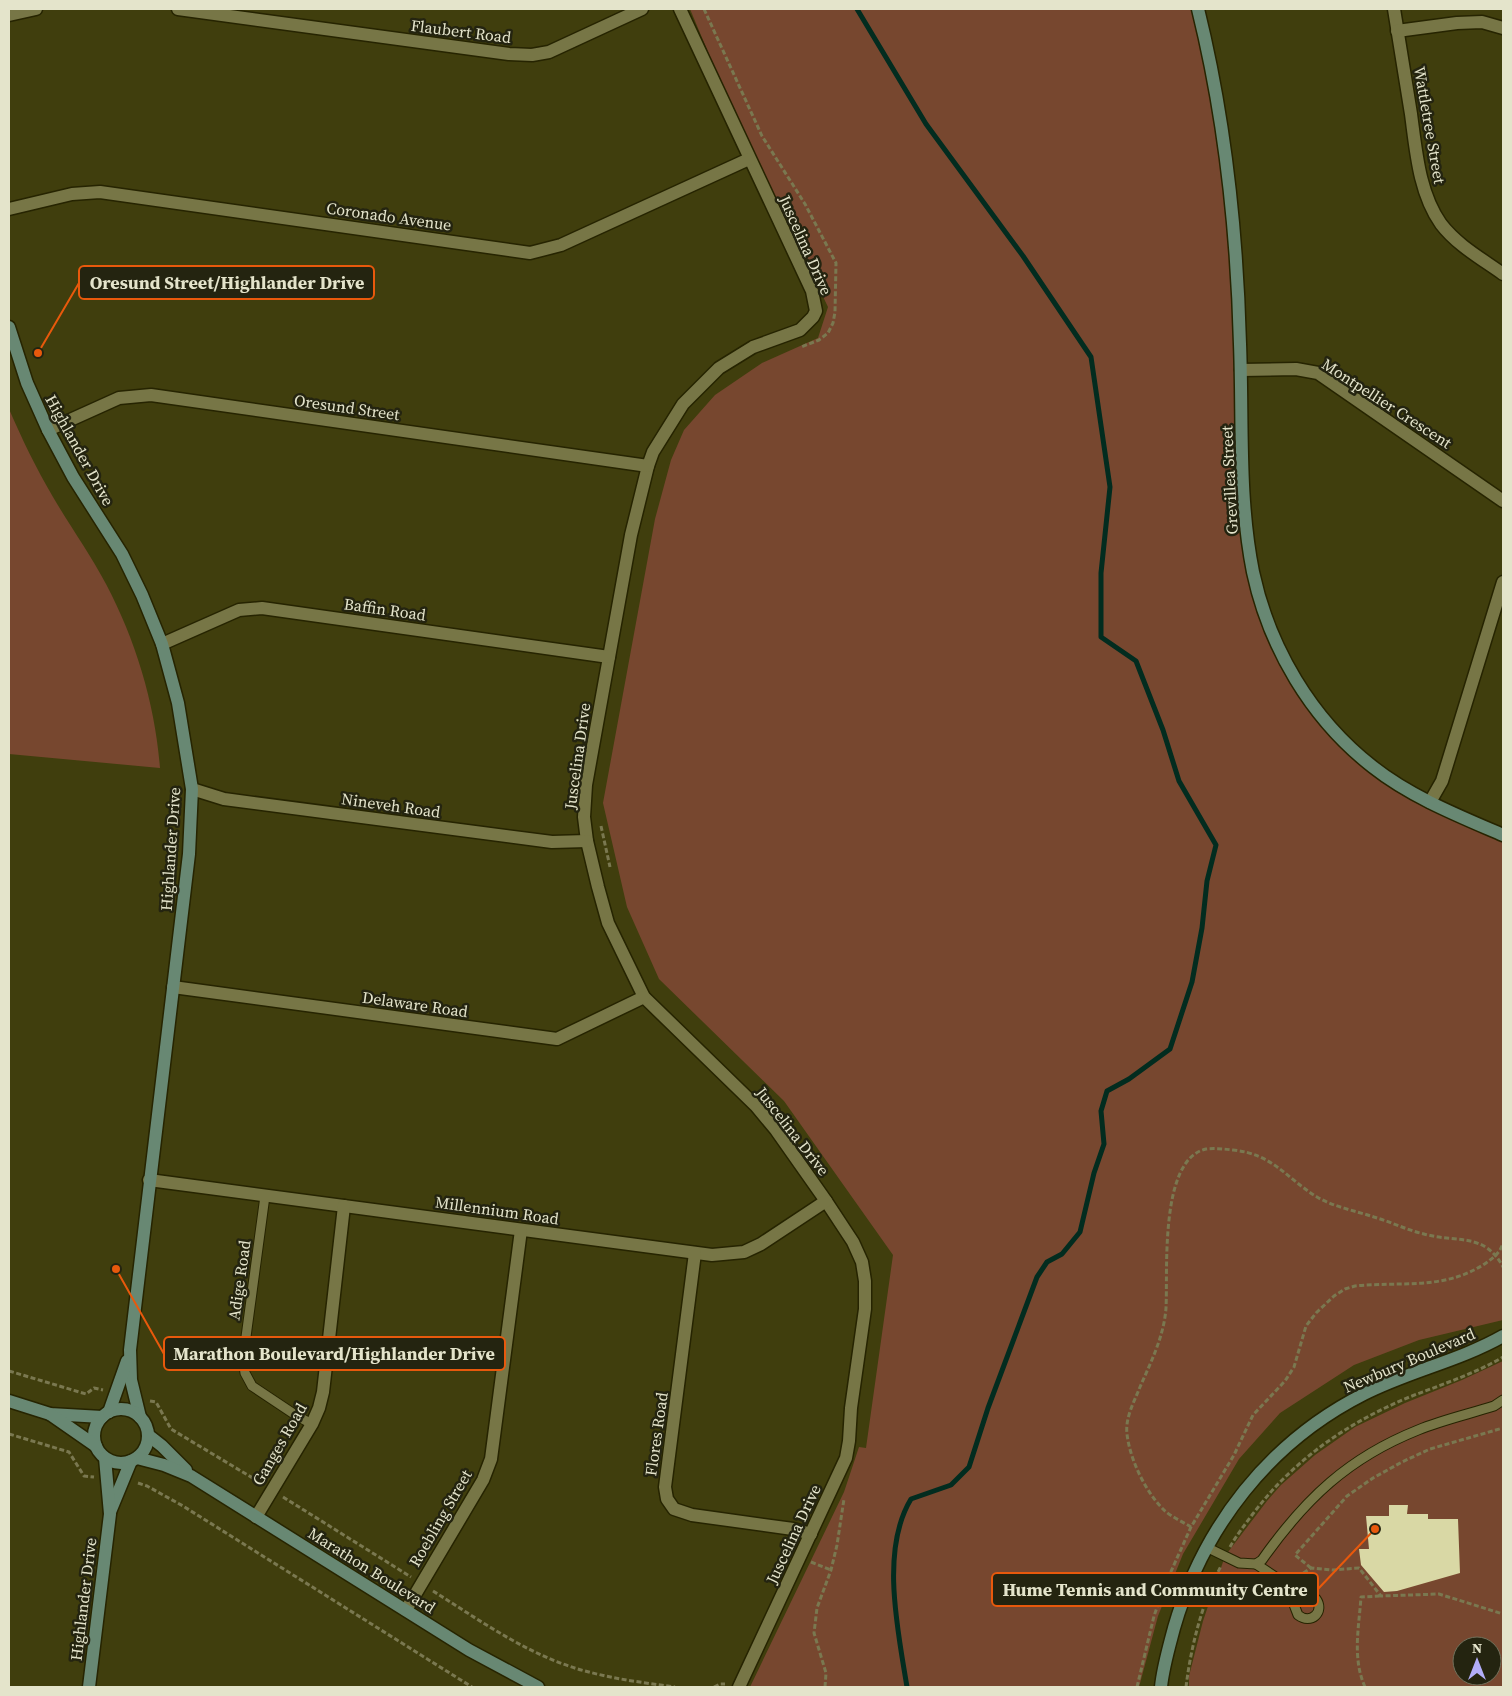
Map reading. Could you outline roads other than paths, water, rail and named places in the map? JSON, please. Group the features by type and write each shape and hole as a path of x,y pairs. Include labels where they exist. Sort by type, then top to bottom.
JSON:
{"street":[{"path":"9,15 36,9"},
{"name":"Flaubert Road","path":"178,9 500,53 532,55 549,52 642,9"},
{"name":"Juscelina Drive","path":"680,9 812,291 816,311 813,317 800,330 752,348 729,361 708,377 683,404 653,452 631,535 586,785 584,817 587,841 608,923 644,997 756,1106 776,1130 853,1242 862,1262 865,1280 865,1309 846,1458 739,1687"},
{"name":"Grevillea Street","path":"1198,9 1211,71 1230,186 1236,260 1243,479 1248,535 1253,572 1274,639 1295,678 1312,704 1352,749 1373,767 1430,802 1503,835"},
{"name":"Wattletree Street","path":"1394,9 1417,156 1427,197 1441,224 1453,238 1503,274"},
{"path":"1397,31 1457,23 1482,22 1503,28"},
{"name":"Coronado Avenue","path":"9,209 72,194 100,192 530,253 561,245 749,159"},
{"name":"Highlander Drive","path":"9,327 27,383 48,430 73,477 122,554 142,595 162,644 178,703 192,788 189,854 130,1350 131,1380 140,1417"},
{"name":"Montpellier Crescent","path":"1240,370 1296,369 1318,373 1503,501"},
{"name":"Oresund Street","path":"48,430 119,398 151,395 648,466"},
{"path":"1430,802 1442,781 1503,582"},
{"name":"Baffin Road","path":"162,644 239,610 262,608 609,657"},
{"name":"Nineveh Road","path":"192,788 224,799 253,803 552,842 587,841"},
{"name":"Delaware Road","path":"173,987 557,1039 644,997"},
{"name":"Millennium Road","path":"149,1180 720,1255 744,1252 761,1244 826,1201"},
{"name":"Ganges Road","path":"256,1517 312,1424 319,1408 323,1392 344,1206"},
{"name":"Roebling Street","path":"406,1610 483,1480 491,1459 521,1230"},
{"name":"Flores Road","path":"695,1253 665,1487 667,1499 674,1509 692,1515 793,1528 811,1534"},
{"name":"Newbury Boulevard","path":"1161,1687 1182,1601 1206,1547 1233,1504 1260,1471 1292,1440 1328,1414 1364,1394 1402,1377 1470,1353 1503,1338"},
{"name":"Highlander Drive","path":"105,1415 122,1379 130,1350"},
{"path":"9,1402 50,1414 105,1415 116,1410 125,1410 140,1417 146,1428 148,1435 145,1448 134,1460 122,1463 113,1462 105,1458 96,1446 50,1414"},
{"path":"96,1446 95,1430 105,1415"},
{"name":"Marathon Boulevard","path":"148,1435 191,1476"},
{"name":"Highlander Drive","path":"89,1687 110,1514 105,1458"},
{"name":"Highlander Drive","path":"110,1514 134,1460"},
{"name":"Marathon Boulevard","path":"134,1460 164,1465 191,1476 493,1664 538,1687"}],"lane":[{"name":"Adige Road","path":"265,1196 243,1359 245,1373 252,1386 312,1424"},
{"path":"1256,1564 1262,1560 1297,1513 1320,1490 1348,1468 1379,1448 1418,1430 1494,1406 1503,1400"},
{"path":"1206,1547 1239,1563 1256,1564 1286,1584"}],"waterway":[{"path":"857,9 926,124 1023,256 1091,357 1110,487 1101,573 1101,637 1136,661 1163,730 1179,781 1216,845 1207,881 1202,928 1192,982 1170,1049 1129,1079 1107,1091 1101,1111 1104,1144 1094,1173 1080,1232 1062,1254 1047,1262 1037,1277 988,1408 969,1467 951,1485 911,1499 902,1519 896,1542 894,1591 899,1641 907,1687"}],"place":[{"name":"Oresund Street/Highlander Drive","path":"38,353"},
{"name":"Marathon Boulevard/Highlander Drive","path":"116,1269"},
{"name":"Hume Tennis and Community Centre","path":"1375,1529"}]}
